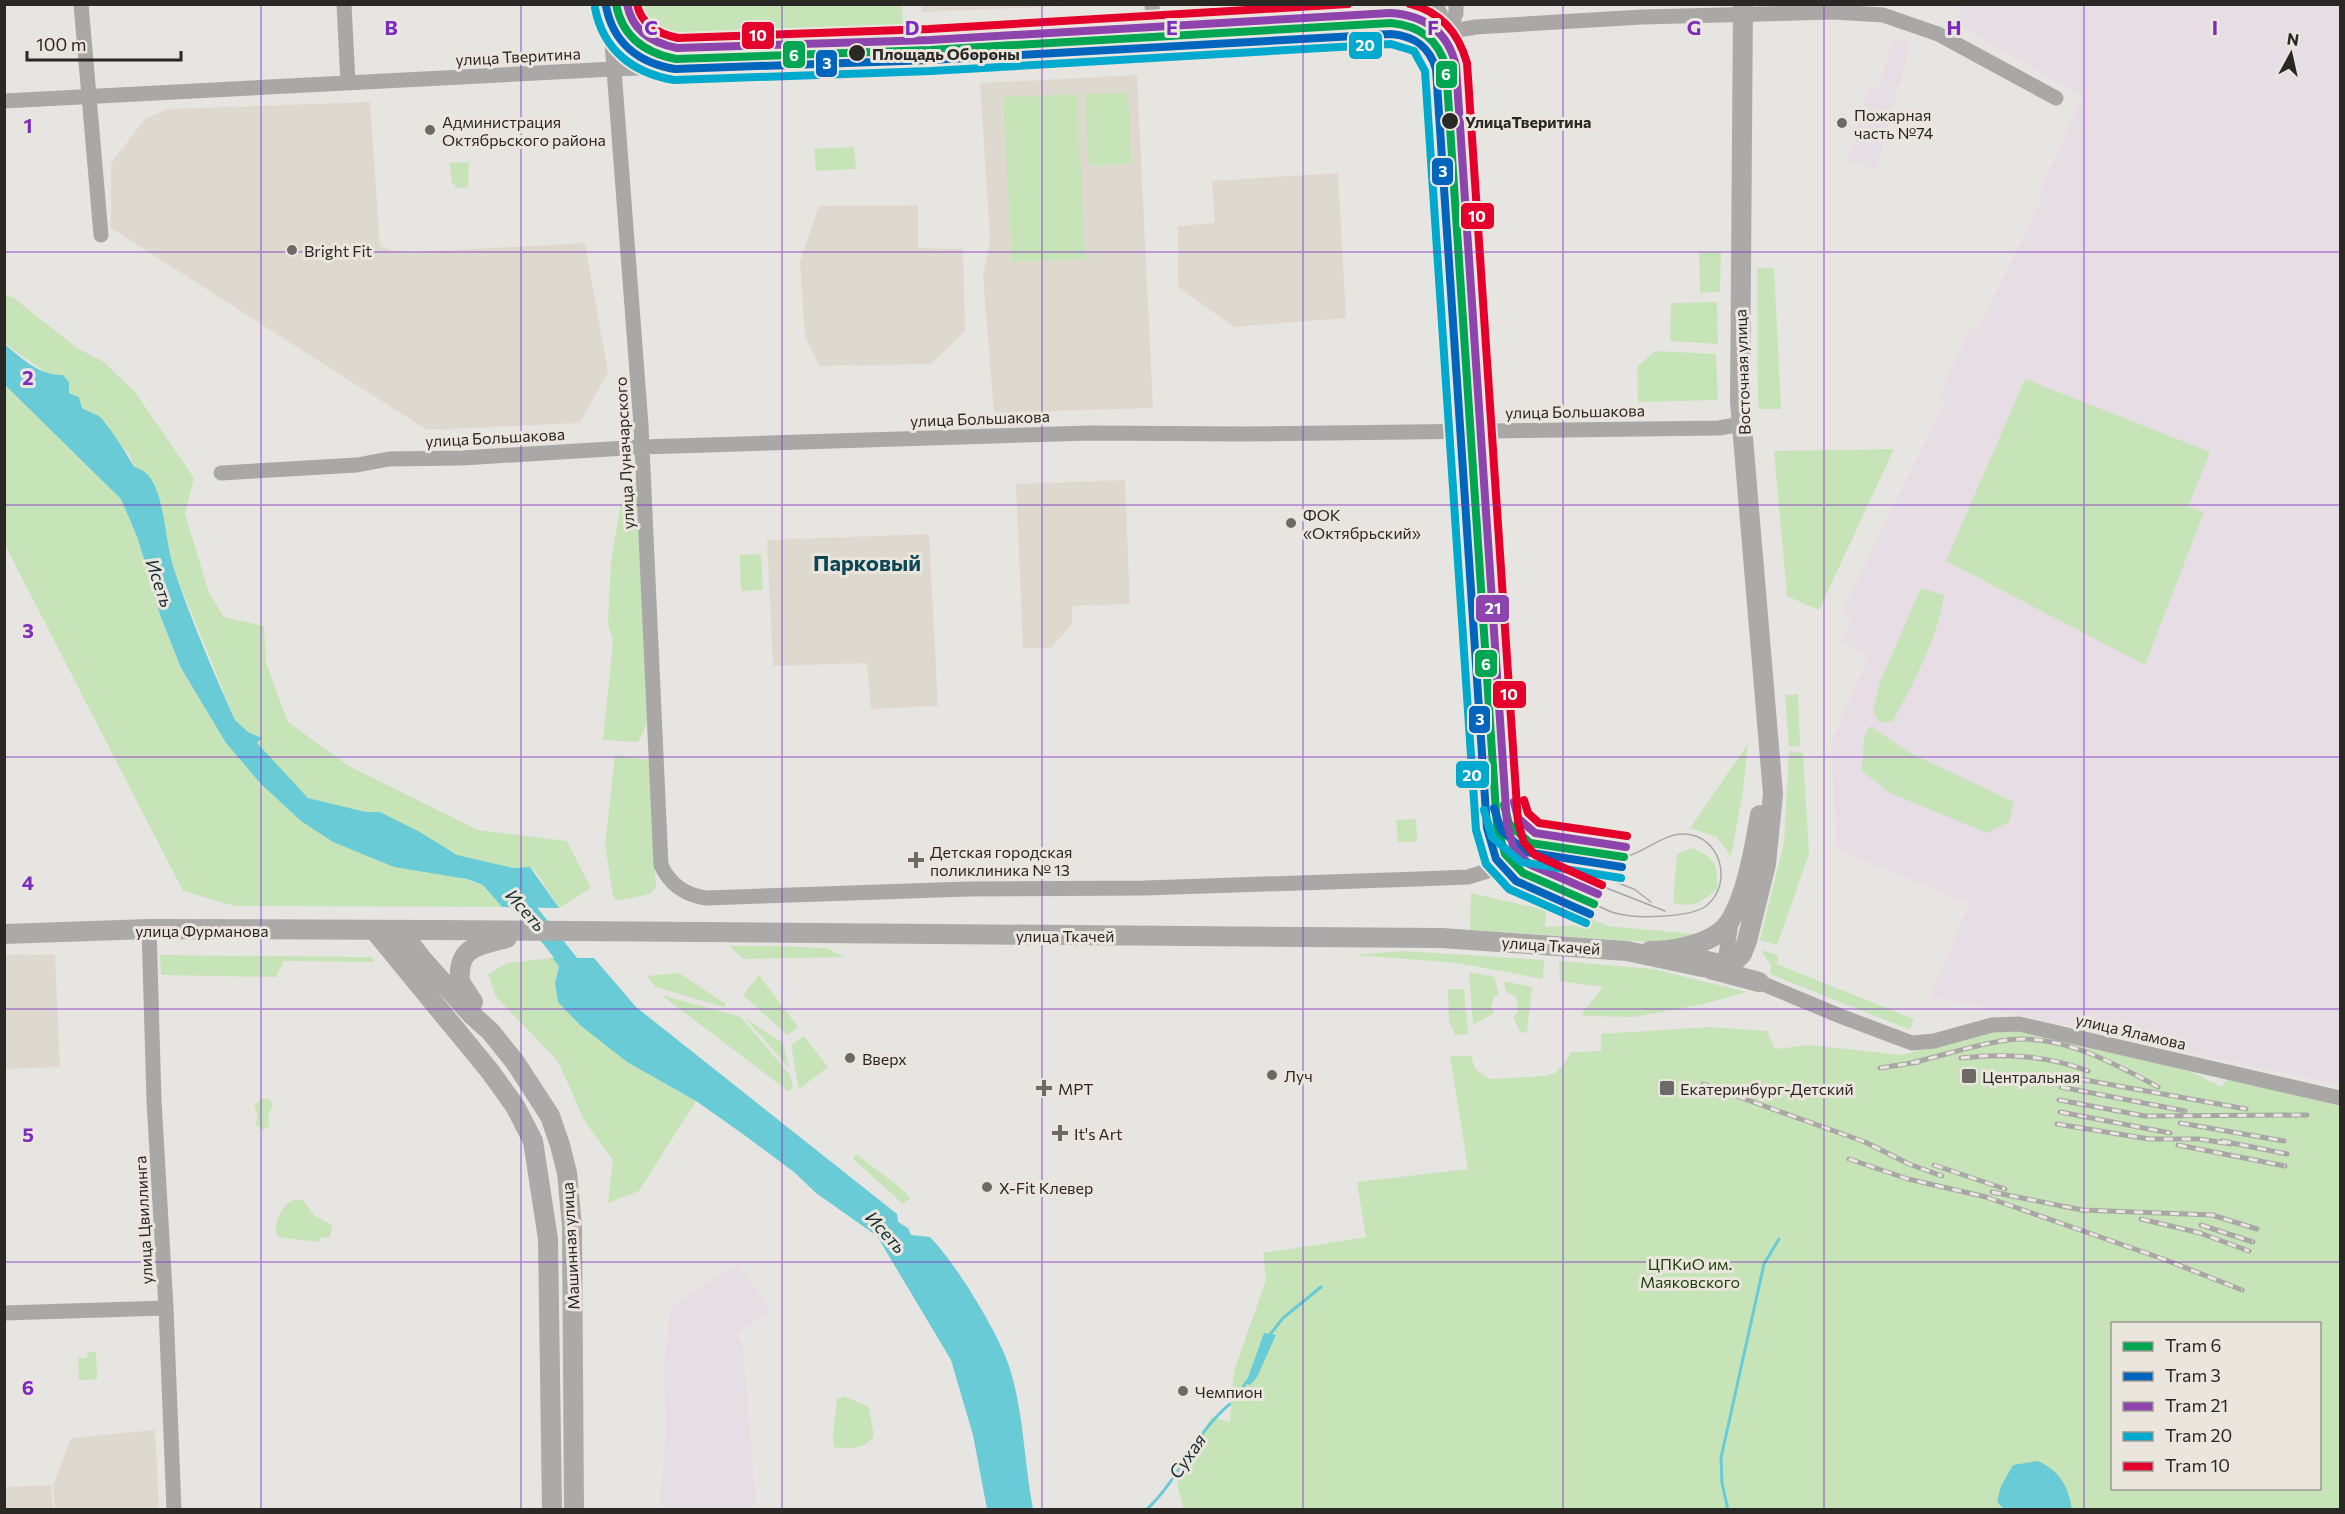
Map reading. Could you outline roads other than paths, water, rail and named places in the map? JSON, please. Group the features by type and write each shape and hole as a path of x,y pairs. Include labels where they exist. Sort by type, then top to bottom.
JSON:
{"main road":[{"name":"Восточная улица","path":"1728,964 1742,954 1747,941 1771,832 1773,794 1742,424 1740,272 1743,9"},
{"name":"Восточная улица","path":"1627,951 1668,951 1720,932 1733,915 1751,866 1763,792 1767,738"},
{"name":"улица Фурманова","path":"4,934 149,929 400,930"},
{"name":"Машинная улица","path":"374,930 489,1070 515,1106 533,1141 548,1239 552,1509"},
{"path":"400,930 485,936"},
{"name":"Машинная улица","path":"400,930 472,1015 490,1031 527,1079 550,1116 567,1173 572,1226 574,1509"},
{"name":"улица Ткачей","path":"485,936 536,931 614,931 1442,938 1627,951 1702,967 1728,964"},
{"path":"485,936 462,960 459,973 462,988 487,1018 490,1031"},
{"path":"1747,941 1748,968 1759,982"},
{"path":"1702,967 1759,982"}],"street":[{"path":"81,4 101,235"},
{"path":"344,4 348,82"},
{"name":"улица Луначарского","path":"609,4 642,447 661,865 668,880 682,891 706,898 968,889 1216,886 1468,877 1494,869 1505,854 1514,820 1487,430"},
{"path":"1152,4 1155,48"},
{"path":"1450,30 1456,14 1456,4"},
{"path":"1436,8 1459,49 1487,430"},
{"name":"улица Тверитина","path":"4,101 613,69 1155,48 1382,35 1424,36 1450,30 1743,9 1883,15 1938,34 2056,98"},
{"name":"улица Большакова","path":"221,473 357,465 389,459 462,458 642,447 1090,433 1719,428 1742,424"},
{"path":"1728,964 1726,955 1733,915"},
{"name":"улица Цвиллинга","path":"149,929 154,1100 166,1308 174,1509"},
{"path":"1668,951 1713,958 1759,982"},
{"name":"улица Яламова","path":"1759,982 1840,1017 1912,1043 1934,1041 1992,1025 2019,1024 2340,1098"},
{"path":"4,1313 166,1308"}],"water":[{"path":"4,344 24,360 46,373 63,375 69,382 69,393 79,397 82,408 102,419 134,467 143,471 150,478 158,494 171,558 181,588 235,720 248,732 262,738 257,743 308,798 366,812 380,812 420,832 457,855 513,868 530,867 559,908 502,907 483,885 467,879 394,867 333,842 301,821 260,783 226,743 181,668 160,615 138,539 121,499 5,385"},
{"path":"552,958 594,958 636,1007 897,1214 898,1222 908,1228 911,1235 930,1237 940,1248 987,1319 1010,1369 1021,1421 1033,1509 987,1509 973,1435 951,1360 877,1236 816,1193 794,1172 740,1132 696,1101 627,1062 580,1025 558,1002 555,983 559,966"},
{"path":"1264,1333 1276,1335 1257,1377 1250,1385 1246,1383"},
{"path":"2038,1461 2052,1469 2062,1480 2072,1509 2004,1509 1997,1502 2001,1486 2013,1465"}],"waterway":[{"name":"Исеть","path":"511,889 580,976"},
{"path":"1728,1510 1722,1483 1721,1458 1764,1264 1779,1239"},
{"name":"Сухая","path":"1268,1337 1283,1318 1321,1287"},
{"name":"Сухая","path":"1242,1389 1247,1381"},
{"name":"Сухая","path":"1146,1510 1158,1498 1206,1428 1230,1404"}],"tram line":[{"name":"6","path":"616,4 624,26 637,42 654,53 676,59 930,50 1391,23 1411,27 1433,42 1443,57 1446,67 1497,826 1505,854 1523,873 1594,904"},
{"name":"21","path":"627,4 633,22 644,34 659,43 677,48 930,40 1390,13 1414,17 1441,35 1456,66 1507,824 1514,849 1529,864 1598,894"},
{"name":"10","path":"637,4 642,18 647,23 664,34 678,38 929,29 1348,4"},
{"name":"10","path":"1410,4 1431,13 1447,26 1464,52 1467,63 1518,822 1524,843 1535,855 1602,885"},
{"name":"3","path":"606,6 609,19 621,41 650,62 675,69 931,60 1391,34 1407,37 1425,48 1436,69 1487,828 1496,859 1516,881 1590,914"},
{"name":"20","path":"595,8 605,36 622,57 645,72 674,80 931,71 1391,44 1414,51 1425,71 1476,830 1486,864 1509,889 1586,923"},
{"name":"10","path":"1524,800 1528,813 1539,823 1627,836"},
{"name":"21","path":"1514,802 1518,818 1535,833 1626,847"},
{"name":"6","path":"1504,805 1509,824 1530,843 1624,857"},
{"name":"3","path":"1494,808 1501,830 1526,852 1622,867"},
{"name":"20","path":"1484,810 1492,837 1521,862 1621,878"},
{"path":"1497,826 1520,854 1665,911"},
{"path":"1594,904 1624,915 1648,917 1675,915 1706,906 1715,897 1720,886 1721,874 1715,851 1697,836 1684,834 1669,837 1624,857"},
{"path":"1513,855 1525,867 1568,883"},
{"path":"1578,868 1634,889 1651,902"}],"railway":[{"path":"1911,1063 2001,1041 2042,1040 2103,1059 2158,1087"},
{"path":"1961,1058 2025,1057 2057,1062 2088,1071"},
{"path":"1880,1068 1919,1062"},
{"path":"2063,1076 2246,1109"},
{"path":"1703,1084 1865,1142 1909,1164 1942,1176"},
{"path":"2061,1087 2185,1111"},
{"path":"2059,1100 2145,1116 2307,1115"},
{"path":"2060,1112 2170,1133"},
{"path":"2180,1123 2284,1141"},
{"path":"2057,1124 2149,1139 2199,1139 2231,1144"},
{"path":"2222,1141 2287,1154"},
{"path":"2178,1145 2285,1166"},
{"path":"1849,1159 1908,1179 1986,1197 2166,1260 2242,1290"},
{"path":"1934,1165 2005,1189"},
{"path":"1992,1192 2082,1210 2212,1215 2257,1229"},
{"path":"2141,1219 2200,1233 2249,1251"},
{"path":"2201,1225 2253,1242"}],"place":[{"name":"Площадь Обороны","path":"857,53"},
{"name":"УлицаТверитина","path":"1450,121"},
{"name":"Пожарная часть №74","path":"1842,123"},
{"name":"Администрация Октябрьского района","path":"430,130"},
{"name":"Bright Fit","path":"292,250"},
{"name":"ФОК «Октябрьский»","path":"1291,523"},
{"name":"Детская городская поликлиника № 13","path":"916,860"},
{"name":"Вверх","path":"850,1058"},
{"name":"Луч","path":"1272,1075"},
{"name":"Центральная","path":"1969,1076"},
{"name":"МРТ","path":"1044,1088"},
{"name":"Екатеринбург-Детский","path":"1667,1088"},
{"name":"It's Art","path":"1060,1133"},
{"name":"X-Fit Клевер","path":"987,1187"},
{"name":"Чемпион","path":"1183,1391"}],"district":[{"name":"Парковый","path":"867,562"}],"park label":[{"name":"ЦПКиО им. Маяковского","path":"1690,1272"}]}
